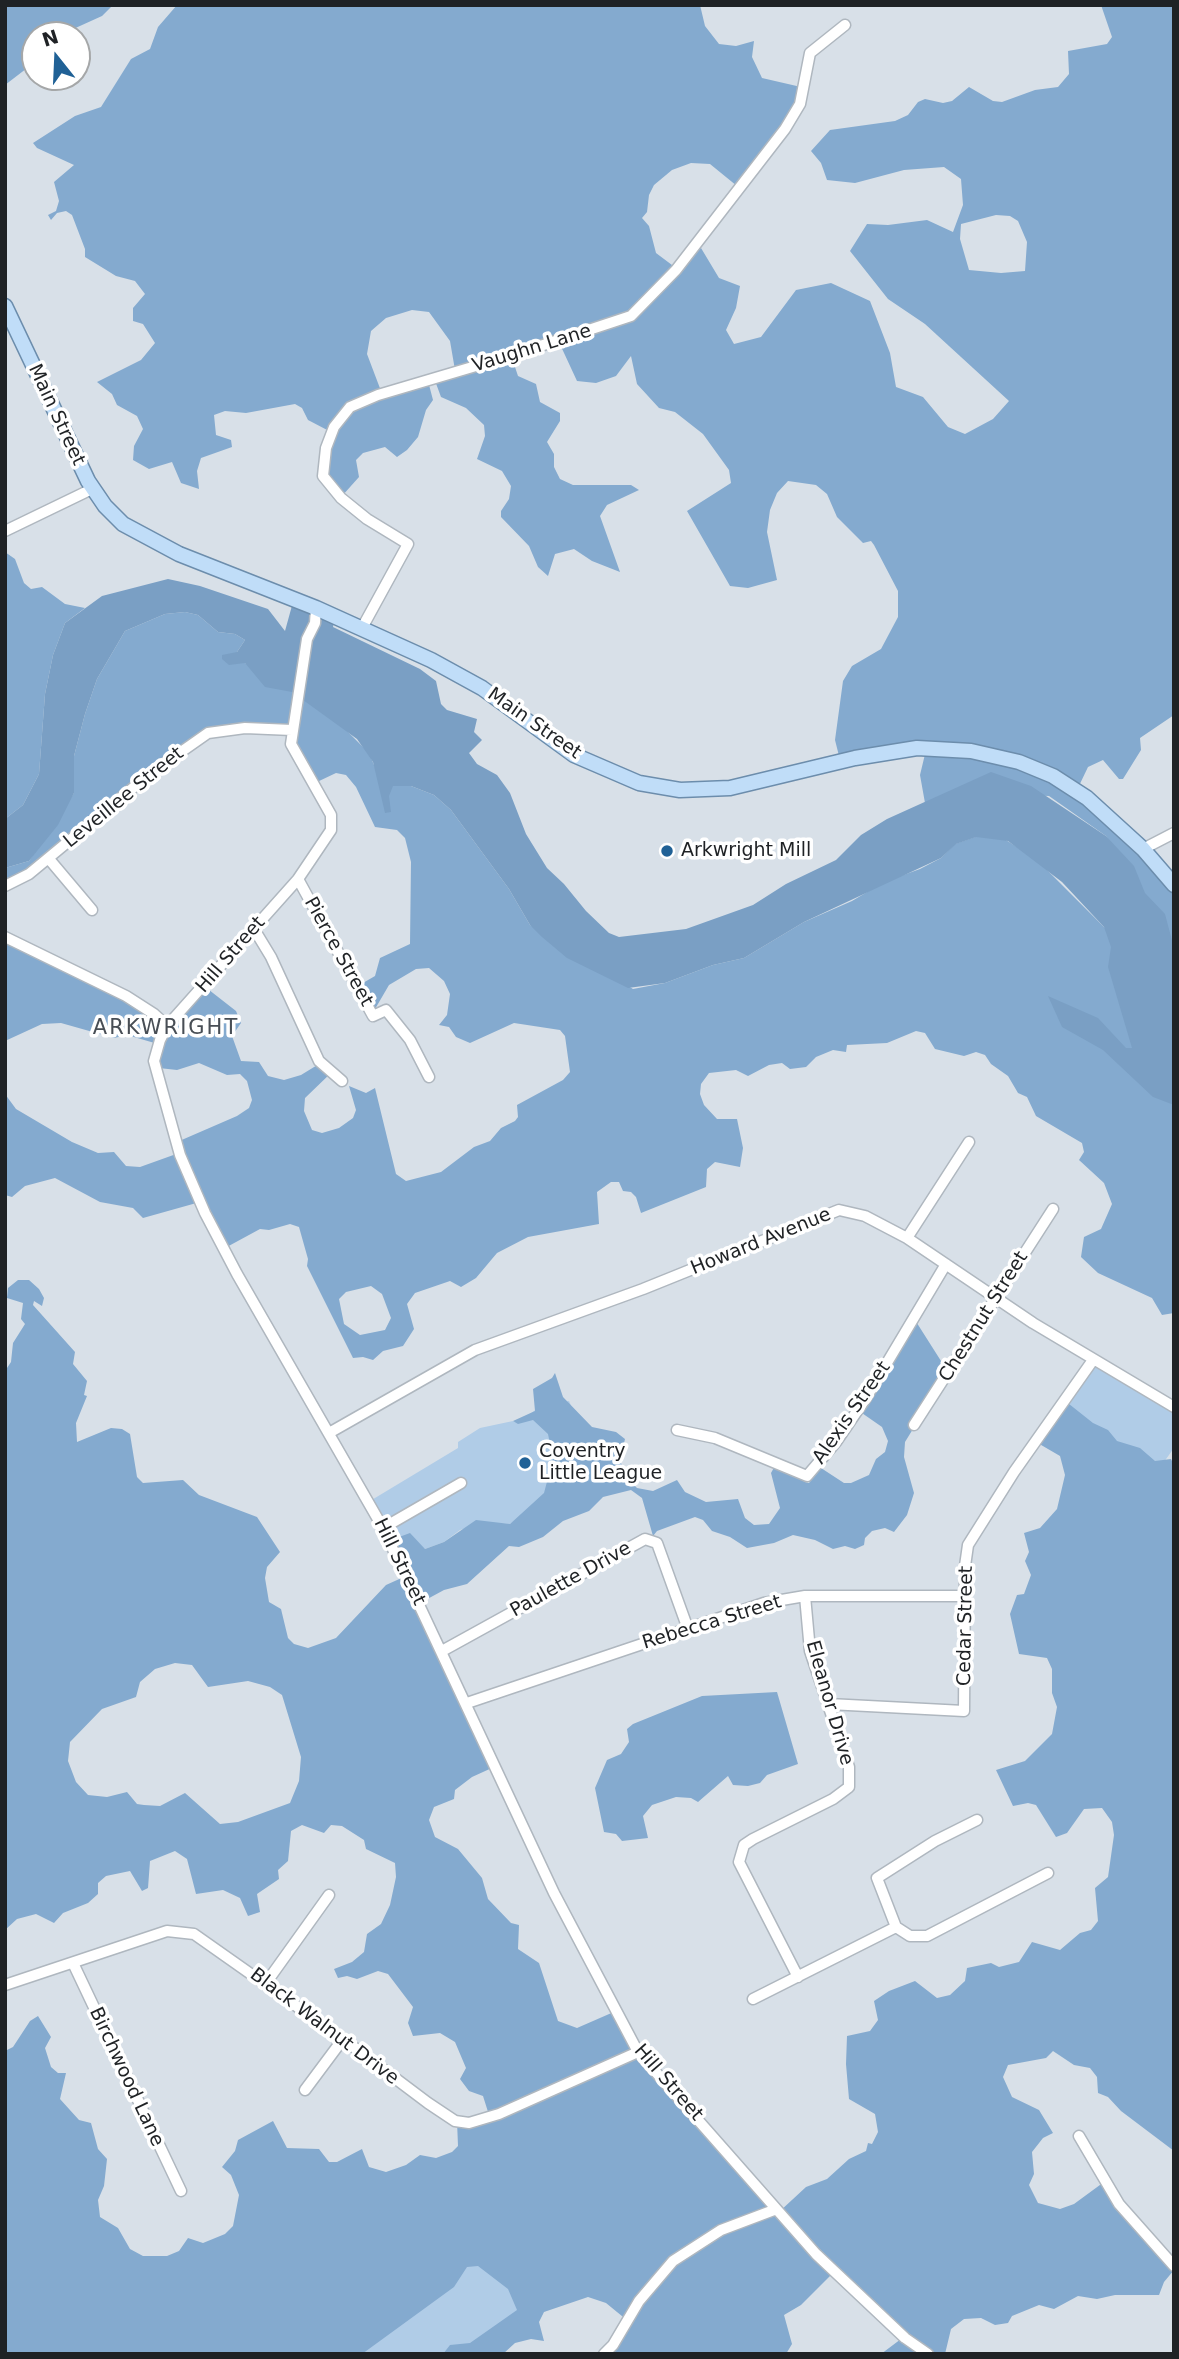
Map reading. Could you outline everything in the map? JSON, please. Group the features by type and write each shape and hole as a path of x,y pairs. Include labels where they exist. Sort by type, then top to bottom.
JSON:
{"main road":[{"name":"Main Street","path":"5,306 9,323 65,437 105,506 123,524 145,537 362,628 482,688 574,755 639,783 680,790 730,788 855,758 917,748 971,751 1019,762 1053,776 1087,798 1143,849 1174,885"}],"street":[{"name":"Vaughn Lane","path":"362,628 408,544 367,519 341,498 323,476 326,447 334,427 350,407 378,395 631,316 676,270 785,129 800,104 803,75 810,53 845,26"},
{"path":"5,531 94,488"},
{"path":"292,730 307,639 316,623 316,608"},
{"name":"Leveillee Street","path":"5,886 49,859 151,773 208,733 244,727 292,730"},
{"name":"Hill Street","path":"292,730 291,744 331,815 331,830 298,878 167,1027 154,1061 180,1155 205,1213 237,1274 383,1528 549,1882 638,2052 715,2136 775,2210 869,2305 928,2354"},
{"path":"1143,849 1174,833"},
{"path":"49,859 92,910"},
{"name":"Pierce Street","path":"298,878 373,1016 386,1010 410,1040 429,1077"},
{"path":"254,929 271,957 319,1061 342,1081"},
{"path":"5,937 126,996 154,1014 167,1027"},
{"path":"907,1238 969,1142"},
{"name":"Chestnut Street","path":"914,1425 1053,1209"},
{"name":"Howard Avenue","path":"329,1433 475,1350 643,1289 839,1210 864,1216 907,1238 1093,1360 1174,1407"},
{"name":"Alexis Street","path":"677,1430 727,1442 807,1476 836,1442 866,1398 946,1264"},
{"name":"Cedar Street","path":"829,1704 964,1711 968,1545 1014,1472 1093,1360"},
{"path":"383,1528 461,1483"},
{"name":"Paulette Drive","path":"442,1651 645,1539 657,1543 688,1629"},
{"name":"Rebecca Street","path":"467,1703 764,1603 806,1596 966,1596"},
{"name":"Eleanor Drive","path":"798,1977 742,1871 740,1853 744,1845 752,1839 834,1799 849,1787 849,1767 810,1651 806,1596"},
{"path":"977,1820 935,1841 877,1878 896,1927 910,1936 927,1936 1048,1873"},
{"path":"266,1983 329,1895"},
{"path":"753,1999 896,1927"},
{"name":"Black Walnut Drive","path":"5,1985 167,1931 181,1931 205,1940 454,2121 470,2123 638,2052"},
{"name":"Birchwood Lane","path":"73,1962 181,2191"},
{"path":"305,2090 344,2039"},
{"path":"1079,2136 1119,2204 1174,2266"},
{"path":"604,2354 613,2345 639,2301 673,2261 721,2230 775,2210"}],"shaded area":[{"path":"5,5 113,5 102,16 91,21 21,21 21,73 5,85"},
{"path":"177,5 700,5 705,26 719,44 736,46 754,41 752,57 762,78 801,87 799,105 737,186 710,164 691,163 672,170 654,185 649,195 647,212 642,218 649,226 656,253 676,268 698,243 719,278 740,286 736,308 726,330 734,344 761,337 796,290 831,283 870,301 890,353 896,387 923,397 948,427 965,434 993,419 1009,401 925,324 888,299 850,251 867,224 888,225 927,220 953,232 963,205 961,179 944,167 904,170 855,183 827,180 821,163 811,151 830,130 895,121 908,115 918,102 925,99 943,103 952,101 969,87 993,101 1002,102 1035,90 1058,87 1069,74 1068,51 1107,44 1112,37 1101,5 1174,5 1174,715 1140,738 1141,750 1123,779 1119,779 1103,760 1088,767 1077,790 1174,883 1174,956 1148,900 1106,836 1049,796 951,792 925,803 920,775 926,750 840,760 835,740 843,681 852,666 881,649 898,617 898,591 874,545 871,541 863,543 837,517 827,494 816,485 788,481 777,493 770,510 767,532 777,580 748,588 730,586 687,511 731,483 729,470 703,434 675,412 659,408 637,384 631,356 616,376 596,383 577,381 558,340 511,355 518,376 536,384 540,402 560,413 560,421 547,442 554,454 554,467 560,479 573,485 631,485 639,490 607,505 600,516 620,572 592,561 574,549 555,554 548,576 538,567 529,546 501,517 511,486 502,471 477,459 485,436 484,425 466,408 441,397 434,378 455,370 450,341 429,312 412,310 386,318 371,331 367,354 381,391 428,381 433,400 426,410 418,437 407,450 397,457 385,447 363,453 356,460 359,477 342,496 327,480 331,432 308,420 302,408 295,404 246,413 225,411 214,415 216,435 231,440 232,447 201,458 197,471 199,489 181,483 172,462 149,469 133,460 134,446 143,429 137,416 117,405 112,394 97,382 141,360 155,343 143,324 133,321 133,308 145,294 135,281 116,276 85,257 85,249 72,215 66,211 57,213 51,220 48,215 56,211 59,201 54,182 74,165 37,148 33,143 75,116 101,107 131,59 150,49 158,27","holes":["996,215 1010,216 1018,221 1027,242 1025,271 1001,273 969,270 960,239 961,224"]},
{"path":"5,552 15,559 24,583 31,589 42,587 65,604 85,608 65,623 53,655 45,694 39,774 23,805 5,819"},
{"path":"168,579 200,586 268,609 285,631 293,602 335,616 333,627 420,669 436,681 441,704 447,710 477,719 474,732 482,740 469,753 477,764 497,775 510,793 526,834 547,868 586,911 609,933 619,937 686,929 753,905 786,884 836,860 861,835 887,819 991,772 1031,786 1106,836 1134,866 1145,893 1165,914 1174,948 1174,1105 1153,1097 1103,1050 1062,1027 1048,996 1098,1018 1126,1048 1132,1048 1108,967 1111,947 1104,927 1062,882 1008,841 976,837 956,844 941,858 804,922 744,958 713,965 665,983 628,988 567,958 542,937 530,925 509,889 451,810 434,795 411,786 393,786 389,796 391,812 385,813 373,762 357,739 292,692 265,687 245,663 229,665 222,659 222,655 237,652 245,640 235,634 218,632 198,615 185,612 165,614 125,631 97,679 74,756 74,793 58,825 29,861 5,868 5,819 23,805 39,774 45,694 53,655 65,623 102,596"},
{"path":"185,612 198,615 218,632 235,634 245,640 237,652 245,663 329,713 369,753 379,777 387,786 411,786 434,795 451,810 509,889 530,925 633,989 665,983 713,965 744,958 804,922 852,901 884,882 941,858 955,844 992,831 1037,860 1106,929 1112,943 1136,1066 1174,1098 1174,1313 1162,1315 1152,1298 1098,1273 1081,1257 1084,1237 1101,1229 1112,1204 1104,1183 1079,1160 1084,1152 1082,1143 1036,1116 1027,1097 1018,1093 1008,1076 991,1064 985,1055 976,1052 964,1056 935,1049 925,1033 916,1031 887,1043 847,1045 846,1052 833,1050 816,1057 806,1067 790,1069 782,1063 769,1065 748,1076 736,1070 709,1073 701,1084 700,1094 704,1105 717,1119 737,1119 743,1148 740,1167 715,1162 707,1169 706,1187 641,1213 636,1197 631,1192 623,1191 619,1182 611,1182 597,1192 599,1224 528,1237 497,1253 476,1278 461,1287 450,1281 415,1293 407,1304 414,1329 403,1346 383,1351 373,1360 353,1358 307,1266 308,1259 299,1227 290,1224 269,1230 260,1229 225,1248 200,1202 143,1218 133,1208 100,1202 55,1178 25,1186 12,1197 5,1195 5,1094 16,1109 72,1142 98,1153 114,1152 126,1166 140,1167 179,1153 177,1142 237,1116 249,1108 252,1100 247,1081 240,1074 227,1075 199,1063 177,1070 159,1068 158,1044 127,1035 114,1038 61,1023 42,1024 5,1041 5,936 165,1023 204,986 236,1011 241,1023 232,1036 241,1061 259,1062 268,1076 284,1080 301,1075 319,1064 332,1072 305,1098 304,1111 312,1130 322,1133 339,1128 353,1118 356,1110 349,1086 366,1093 375,1088 396,1174 406,1181 441,1172 474,1147 490,1141 501,1128 518,1117 517,1105 563,1080 570,1072 565,1036 560,1030 514,1023 470,1043 456,1037 449,1027 439,1025 447,1015 450,994 444,981 429,968 416,969 389,985 375,1009 356,987 375,976 380,958 410,944 411,862 405,838 397,830 375,827 356,787 346,775 336,773 317,782 301,764 293,731 207,733 50,858 5,885 5,868 29,861 74,793 74,756 85,714 97,679 125,631 165,614","holes":["371,1286 382,1294 391,1318 385,1330 360,1335 344,1324 339,1299 346,1292"]},
{"path":"18,1280 29,1280 39,1289 44,1298 42,1306 34,1301 33,1305 75,1352 73,1364 87,1381 84,1395 87,1396 76,1423 77,1442 111,1428 122,1429 130,1434 137,1477 143,1483 183,1480 199,1495 257,1517 280,1552 267,1567 265,1578 269,1602 281,1609 288,1638 294,1644 308,1648 336,1638 386,1585 406,1576 391,1540 410,1533 425,1549 444,1542 476,1520 510,1524 544,1493 553,1459 548,1434 533,1420 518,1424 513,1421 535,1411 533,1389 552,1378 555,1373 563,1397 592,1427 616,1432 625,1439 620,1461 629,1480 637,1488 653,1491 677,1480 685,1492 706,1502 738,1499 745,1518 754,1525 769,1524 780,1508 771,1473 776,1464 809,1483 821,1468 844,1483 851,1483 869,1475 876,1459 885,1452 888,1441 882,1427 859,1411 915,1320 948,1372 905,1442 904,1457 914,1493 907,1515 894,1532 885,1528 872,1531 865,1538 864,1545 855,1549 845,1546 833,1549 815,1540 793,1535 774,1543 747,1548 730,1537 712,1531 703,1520 695,1517 657,1531 653,1536 642,1498 631,1490 603,1497 589,1511 563,1521 543,1537 519,1547 509,1546 467,1584 444,1590 420,1603 494,1767 472,1777 455,1790 454,1799 434,1807 429,1820 435,1837 458,1849 482,1878 488,1899 511,1923 519,1925 518,1949 539,1963 558,2021 577,2028 616,2011 635,2045 779,2212 806,2187 827,2179 849,2159 866,2151 868,2143 872,2144 878,2132 875,2114 849,2099 846,2064 847,2036 870,2031 878,2020 874,2001 889,1991 915,1981 937,1998 950,1995 965,1981 967,1968 991,1963 999,1967 1019,1962 1032,1942 1060,1950 1080,1933 1091,1930 1098,1921 1095,1888 1108,1877 1114,1835 1112,1822 1102,1808 1084,1809 1067,1833 1056,1837 1036,1805 1028,1803 1013,1806 996,1770 1025,1761 1052,1734 1057,1707 1052,1693 1052,1669 1047,1658 1019,1654 1010,1614 1017,1595 1024,1594 1031,1575 1025,1561 1029,1552 1024,1533 1040,1528 1057,1509 1065,1475 1060,1456 1036,1442 1064,1400 1093,1423 1108,1430 1117,1441 1140,1448 1155,1461 1171,1459 1174,1465 1174,2151 1121,2111 1108,2097 1098,2093 1097,2077 1090,2068 1074,2065 1053,2051 1046,2058 1008,2065 1003,2077 1012,2097 1039,2110 1053,2133 1043,2138 1032,2152 1034,2174 1029,2185 1038,2203 1060,2209 1074,2204 1104,2182 1174,2270 1164,2282 1159,2295 1115,2295 1097,2299 1078,2296 1054,2309 1039,2305 1012,2316 1008,2323 995,2325 981,2318 964,2319 951,2329 945,2354 881,2354 901,2339 834,2272 801,2305 784,2315 792,2344 786,2354 607,2354 628,2321 606,2303 588,2297 544,2312 539,2322 544,2341 531,2339 515,2343 503,2354 443,2354 450,2345 470,2343 517,2310 508,2289 478,2266 467,2267 454,2287 362,2354 5,2354 5,2051 13,2047 30,2021 38,2016 51,2037 45,2048 51,2067 58,2073 66,2073 60,2099 79,2120 91,2123 98,2149 107,2159 104,2186 98,2200 100,2217 118,2228 130,2249 143,2256 167,2256 179,2251 188,2238 203,2243 225,2234 233,2226 239,2195 231,2175 222,2167 235,2151 238,2140 273,2121 287,2148 319,2149 329,2162 337,2162 362,2149 369,2167 386,2172 406,2165 420,2155 436,2158 452,2152 458,2146 457,2121 489,2115 483,2096 469,2091 460,2079 466,2068 455,2042 440,2033 413,2036 408,2023 413,2007 388,1974 378,1971 357,1979 347,1976 338,1978 334,1969 352,1962 364,1952 367,1934 381,1924 390,1905 396,1877 395,1863 366,1849 364,1840 342,1826 331,1825 324,1833 302,1825 291,1831 288,1861 278,1870 279,1879 257,1894 260,1912 248,1916 240,1898 223,1890 196,1894 187,1859 175,1851 150,1861 148,1888 142,1891 130,1871 106,1876 98,1883 98,1894 88,1903 63,1913 54,1923 36,1914 17,1919 5,1930 5,1371 11,1362 13,1343 25,1324 21,1319 23,1303 7,1298 8,1288","holes":["175,1663 192,1665 208,1687 248,1681 270,1687 282,1695 301,1757 299,1781 290,1803 238,1822 220,1824 185,1793 160,1806 144,1805 137,1804 127,1792 107,1797 88,1795 76,1782 68,1761 70,1742 102,1709 136,1697 140,1682 155,1669"]},
{"path":"1093,1360 1174,1407 1174,1448 1156,1473 1058,1408"},
{"path":"569,1401 598,1468 510,1524 483,1523 460,1530 444,1542 425,1549 391,1540 370,1501 458,1448 458,1442 480,1428 513,1421 518,1423 538,1408"},
{"path":"777,1692 798,1764 767,1775 760,1783 748,1786 733,1785 728,1776 698,1802 691,1798 676,1797 652,1805 643,1816 648,1838 622,1841 616,1834 604,1832 595,1788 607,1760 621,1754 629,1742 627,1729 633,1724 702,1696"},
{"path":"518,2213 534,2297 467,2354 320,2354"}],"place":[{"name":"Arkwright Mill","path":"667,851"},
{"name":"Coventry Little League","path":"525,1463"}],"district":[{"name":"ARKWRIGHT","path":"166,1029"}]}
